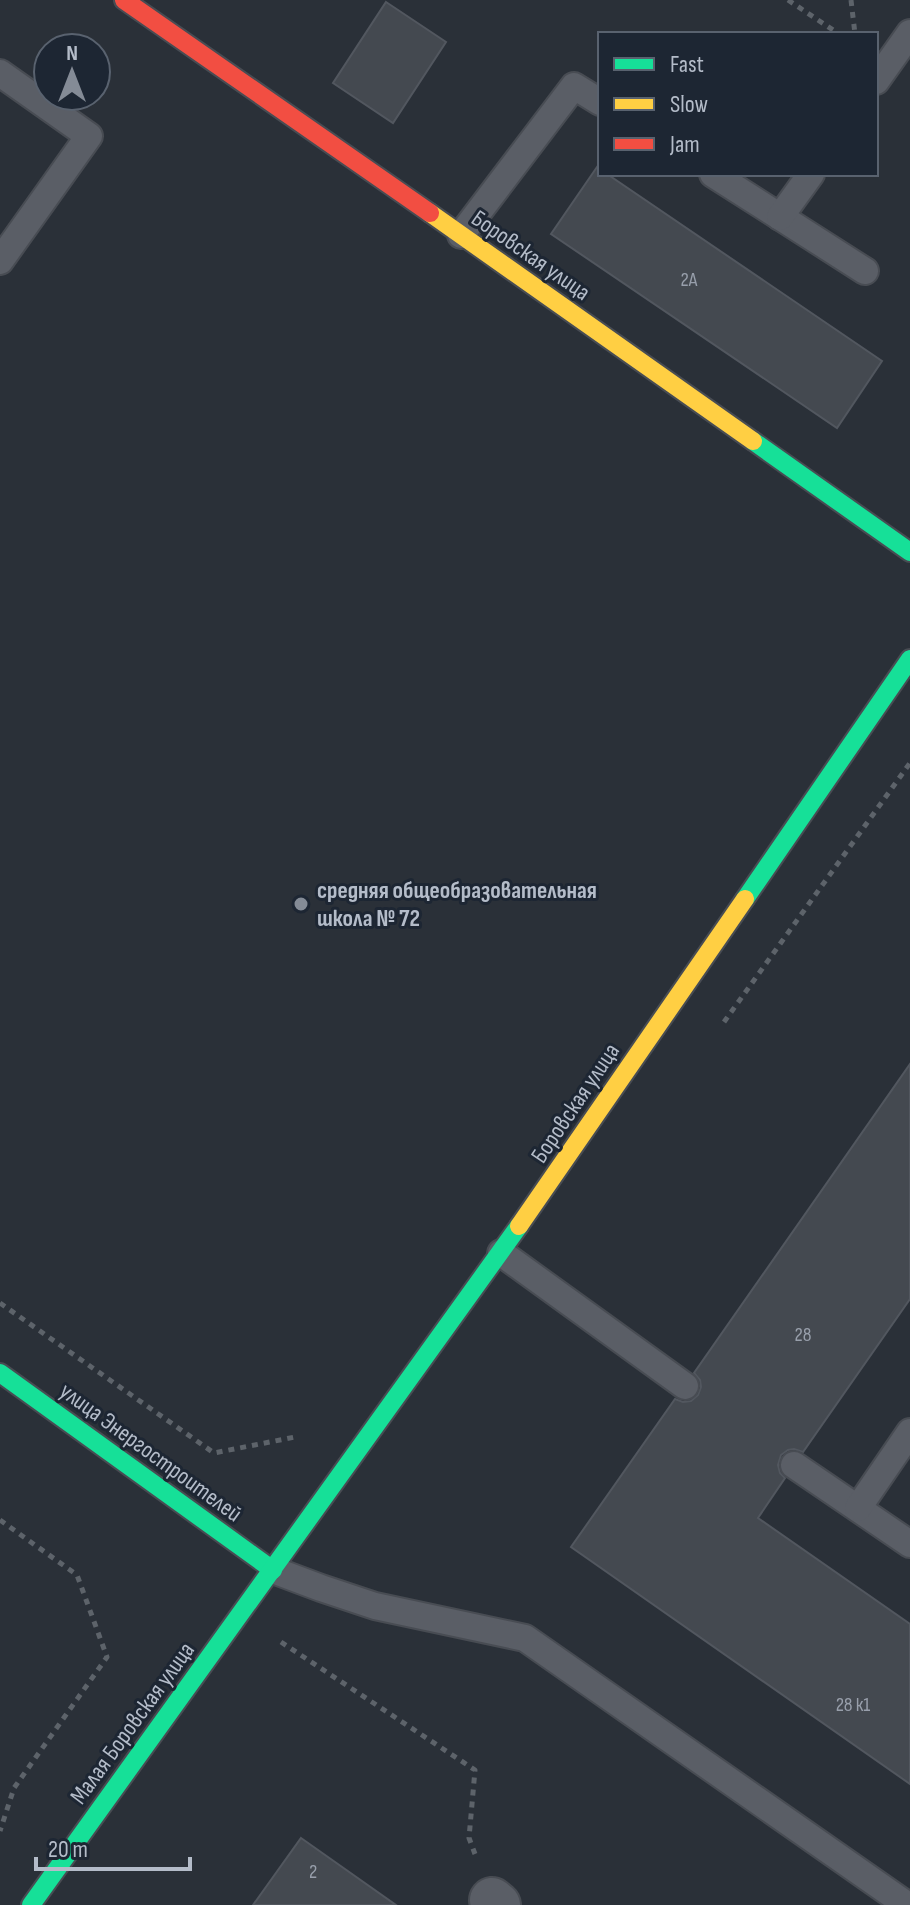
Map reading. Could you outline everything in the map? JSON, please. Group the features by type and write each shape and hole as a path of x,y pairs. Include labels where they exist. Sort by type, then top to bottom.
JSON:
{"street":[{"name":"Боровская улица","path":"124,0 910,552"},
{"name":"Боровская улица","path":"273,1570 501,1253 910,659"},
{"name":"улица Энергостроителей","path":"0,1373 273,1570"},
{"name":"Малая Боровская улица","path":"31,1905 273,1570"}],"lane":[{"path":"878,78 910,33"},
{"path":"0,73 89,136 0,261"},
{"path":"461,235 574,86 598,101"},
{"path":"716,176 865,271"},
{"path":"780,217 810,176"},
{"path":"501,1253 685,1386"},
{"path":"858,1508 910,1432"},
{"path":"794,1465 910,1544"},
{"path":"273,1570 375,1606 525,1638 907,1905"}],"path":[{"path":"788,0 836,32"},
{"path":"851,0 855,32"},
{"path":"0,1303 214,1453 295,1437"},
{"path":"0,1520 77,1575 107,1657 14,1788 0,1831"},
{"path":"280,1642 475,1770 469,1838 495,1903"}],"building":[{"path":"386,2 446,42 393,123 333,83"},
{"path":"597,167 598,176 610,176 882,361 837,428 551,234"},
{"path":"910,1064 910,1299 803,1452 794,1449 781,1455 778,1465 785,1478 758,1518 910,1624 910,1784 571,1547 675,1399 691,1401 698,1395 700,1380 694,1373"},
{"path":"301,1838 396,1905 253,1905"}],"traffic: fast":[{"path":"753,441 910,552"},
{"path":"745,899 910,659"},
{"path":"31,1905 519,1226"},
{"path":"0,1373 273,1570"}],"traffic: slow":[{"path":"430,213 753,441"},
{"path":"519,1226 745,899"}],"traffic: jam":[{"path":"124,0 430,213"}],"place":[{"name":"средняя общеобразовательная школа № 72","path":"301,904"}]}
